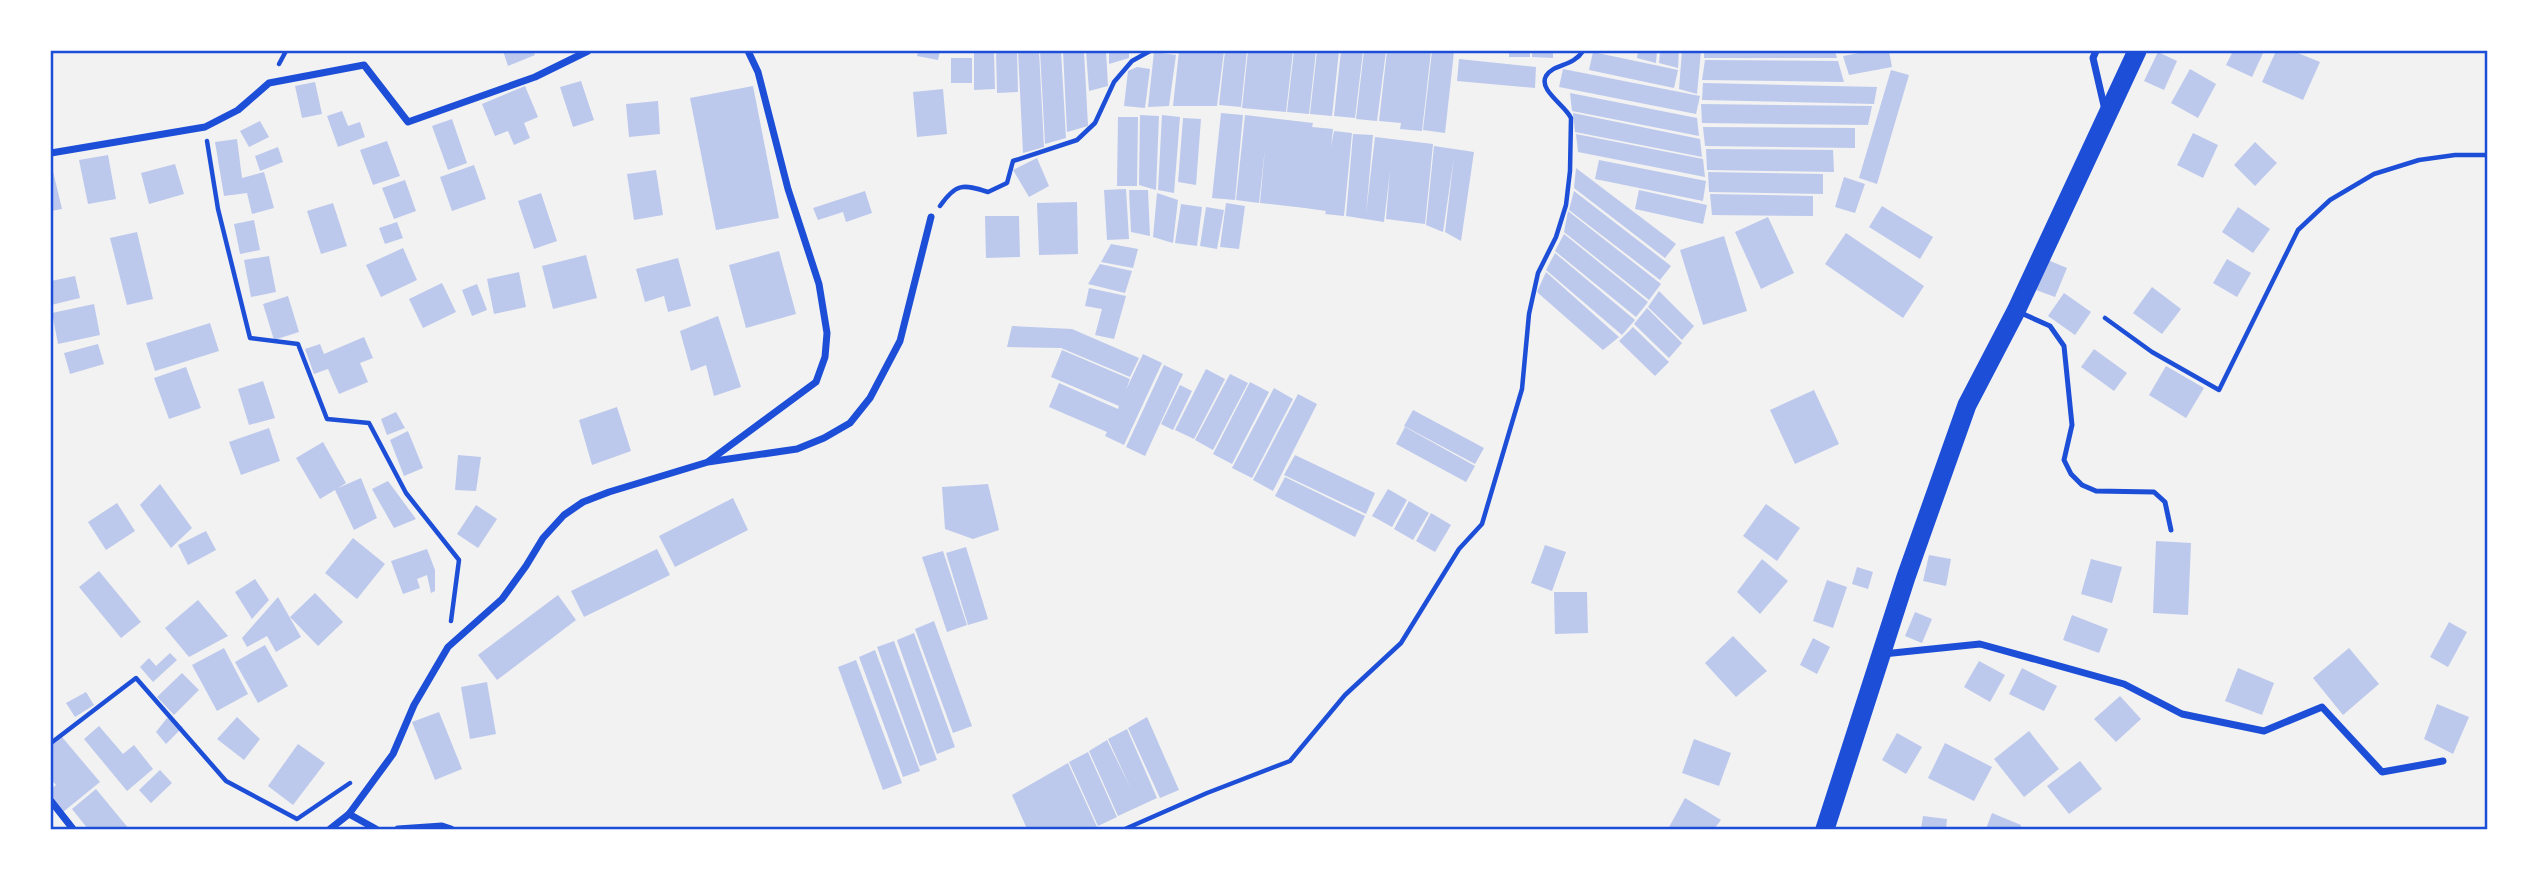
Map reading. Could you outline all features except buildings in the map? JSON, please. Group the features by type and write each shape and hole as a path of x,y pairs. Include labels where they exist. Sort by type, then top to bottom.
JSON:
{"highway":[{"path":"1825,829 1967,405 2016,311 2137,51"}],"street":[{"path":"51,153 205,127 238,110 269,83 364,65 408,122 535,78 588,51"},
{"path":"708,462 816,382 825,357 827,333 819,284 788,189 758,72 748,51"},
{"path":"2096,51 2093,58 2106,118"},
{"path":"330,829 349,814 393,754 414,705 448,647 502,599 543,538 564,515 583,502 609,492 708,462 797,449 850,423 870,398 900,341 931,218"},
{"path":"1882,654 1980,644 2124,684 2182,714 2264,732 2322,707 2382,772 2443,761"},
{"path":"51,801 73,829"},
{"path":"349,814 376,829"},
{"path":"398,829 442,826 451,829"}],"lane":[{"path":"2016,311 2050,326 2064,346 2072,425 2064,460 2071,474 2082,485 2096,491 2154,492 2165,502 2171,530"}],"path":[{"path":"931,218 949,192 969,186 988,192 1007,183 1013,161 1077,140 1095,122 1114,82 1132,61 1150,51"},
{"path":"1125,829 1290,761 1345,695 1401,643 1459,549 1482,524 1522,389 1529,314 1538,273 1556,237 1566,205 1571,118 1567,110 1549,92 1545,80 1552,69 1578,60 1583,51"},
{"path":"205,127 218,209 250,338 298,344 327,419 369,423 406,493 459,560 448,647"},
{"path":"2105,318 2152,352 2219,390 2298,230 2330,200 2374,174 2419,160 2455,155 2487,155"},
{"path":"51,743 136,678 226,781 297,819 351,783"}]}
